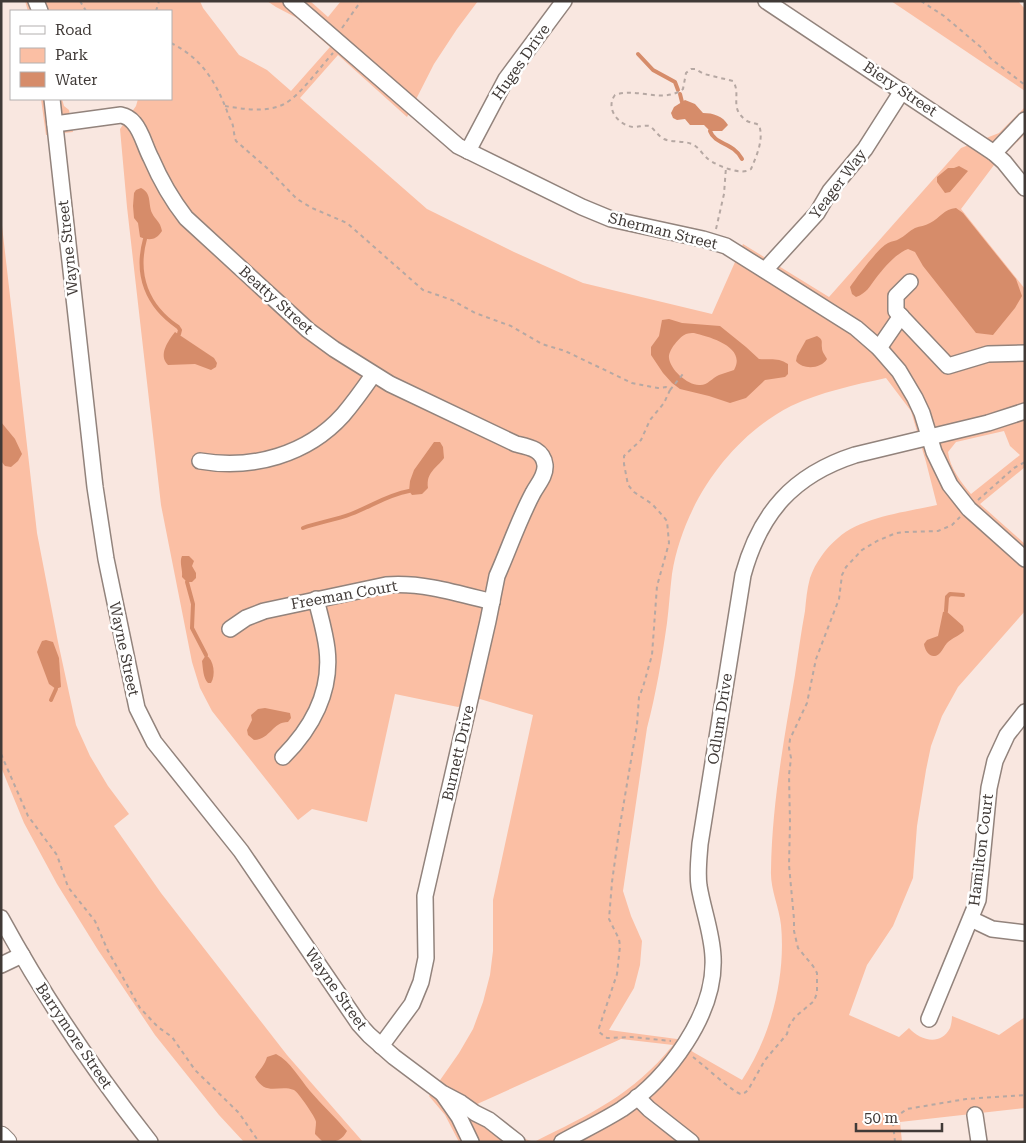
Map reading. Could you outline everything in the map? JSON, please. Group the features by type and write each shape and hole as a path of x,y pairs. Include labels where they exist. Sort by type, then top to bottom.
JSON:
{"main road":[{"path":"1,1136 7,1142"}],"street":[{"name":"Sherman Street","path":"291,1 338,40 449,140 468,151 582,207 611,219 713,241 738,252 856,328 879,348 899,371 912,391 922,413 934,452 944,475 957,494 969,509 1025,559"},
{"name":"Huges Drive","path":"468,151 506,79 564,1"},
{"name":"Biery Street","path":"766,1 994,153 1004,162 1025,188"},
{"name":"Yeager Way","path":"764,270 817,213 830,191 866,149 902,91"},
{"name":"Wayne Street","path":"52,100 95,487 106,559 137,708 142,720 158,748 241,851 359,1024 381,1046 442,1093 489,1120 517,1142"},
{"name":"Beatty Street","path":"55,124 121,115 128,117 139,130 160,177 186,218 308,330 373,375 516,444 532,448 540,453 543,459"},
{"path":"994,153 1025,120"},
{"path":"910,282 896,296 896,311 948,366 988,354 1025,353"},
{"path":"879,348 901,316"},
{"path":"200,461 216,464 253,462 270,459 302,446 326,431 342,416 373,375"},
{"name":"Odlum Drive","path":"562,1142 598,1123 637,1097 666,1069 696,1027 702,1013 710,984 713,960 712,942 699,886 698,863 700,844 743,575 749,552 759,530 773,509 790,490 826,466 855,455 988,423 1025,411"},
{"name":"Burnett Drive","path":"381,1046 412,1004 421,982 426,958 426,896 497,576 533,493 545,471 543,459"},
{"name":"Freeman Court","path":"230,629 246,618 264,611 316,599 400,584 426,586 492,602"},
{"path":"283,757 308,728 324,691 328,662 327,649 316,599"},
{"name":"Hamilton Court","path":"929,1019 971,919 979,890 988,788 1000,747 1007,734 1025,712"},
{"path":"971,919 992,929 1025,933"},
{"name":"Barrymore Street","path":"3,921 51,1004 84,1054 150,1142"},
{"path":"1,965 22,955"},
{"name":"Wayne Street","path":"442,1093 459,1117 471,1142"},
{"path":"637,1097 649,1109 691,1142"},
{"path":"976,1115 978,1142"}],"path":[{"path":"225,106 268,108 284,104 296,95 335,51 341,30 361,1"},
{"path":"921,1 944,16 970,37 983,48 990,58 1025,85"},
{"path":"691,69 733,81 735,83 735,105 737,110 746,120 759,125 761,140 749,171 737,172 726,167 712,162 692,144 662,138 650,126 630,126 620,121 611,108 613,97 618,93 671,95 683,89 686,73 691,69"},
{"path":"713,241 721,209 726,167"},
{"path":"670,390 683,374"},
{"path":"682,1048 710,1069 735,1092 741,1094 748,1090 766,1060 787,1034 788,1026 795,1017 814,1001 817,993 817,973 798,948 794,930 789,865 790,739 807,703 816,659 839,599 842,575 846,567 862,550 896,533 938,531 945,528 1014,468 1025,462"},
{"path":"1,754 28,816 56,855 68,887 90,914 121,976 140,1008 153,1022 172,1037 195,1070 231,1104 259,1142"},
{"path":"895,1142 893,1123 907,1109 966,1099 1025,1095"}],"green space":[{"path":"25,1 200,1 203,8 239,55 267,70 291,91 330,47 297,18 267,1 310,1 328,17 341,1 478,1 434,64 407,117 338,55 300,98 427,209 514,252 583,283 712,314 743,244 829,297 961,148 999,133 1025,107 1025,134 994,165 961,209 1025,289 1025,467 980,504 1025,544 1025,611 958,687 942,716 931,746 926,770 917,826 913,878 893,926 867,965 849,1015 899,1037 909,1028 919,1036 930,1040 936,1040 946,1034 950,1028 952,1016 999,1035 1025,1017 1025,1108 900,1122 902,1142 534,1142 459,1142 445,1115 429,1096 473,1029 483,1002 490,975 493,951 493,900 533,715 480,699 458,707 395,694 367,822 312,809 298,820 212,711 200,688 192,662 161,505 120,129 136,106 138,100 172,100 172,10 28,10","holes":["886,378 911,411 937,505 884,516 848,531 825,551 810,578 776,796 772,845 771,877 781,925 782,945 779,985 761,1045 742,1080 693,1052 677,1039 609,1030 634,988 640,965 642,941 623,891 647,728 663,649 672,574 678,548 698,499 712,476 748,436 769,420 802,401 850,386","1004,431 1010,446 1020,455 971,494 960,480 948,452 956,442","621,1039 673,1045 642,1077 610,1102 534,1142 525,1139 475,1105"]},
{"path":"891,1 1018,1 1025,9 1025,91"},
{"path":"41,100 62,100 64,106 69,110 73,132 46,135"},
{"path":"1,217 37,533 76,725 90,756 108,786 129,814 114,826 161,893 287,1055 363,1142 244,1142 219,1115 155,1035 98,950 57,884 24,823 1,767"}],"water":[{"path":"685,100 695,104 703,113 721,117 728,125 722,131 710,131 704,125 690,125 685,119 677,120 673,118 671,113 674,107"},
{"path":"959,166 968,171 950,192 945,193 937,182 937,177 948,168"},
{"path":"141,188 147,193 152,213 162,231 152,239 140,237 138,223 134,218 134,193"},
{"path":"956,208 963,213 1016,279 1022,296 1015,308 993,335 976,333 923,266 915,252 908,249 890,262 865,292 856,297 852,294 850,287 884,246 901,238 915,228 930,223 948,210"},
{"path":"669,319 682,323 720,326 759,359 777,360 788,364 788,374 785,377 765,380 746,398 730,403 680,389 663,373 651,355 651,347 659,336 662,320","holes":["694,333 725,344 731,349 737,362 734,370 699,385 689,382 680,376 672,367 669,355 677,341 686,334"]},
{"path":"175,332 214,358 217,363 216,367 211,370 195,364 168,365 164,357 165,348"},
{"path":"817,336 821,340 822,351 827,359 821,365 812,367 799,364 796,361 797,356 806,340"},
{"path":"1,422 15,439 22,454 11,467 5,466 1,461"},
{"path":"434,442 440,442 443,447 444,458 430,474 428,488 422,494 412,495 409,491 414,470"},
{"path":"182,556 189,556 194,561 192,566 196,573 196,578 192,582 187,582 182,577"},
{"path":"946,611 963,626 964,631 947,643 940,653 932,656 927,652 924,644 927,640 938,636 943,612"},
{"path":"42,641 53,642 59,658 61,687 56,689 49,684 37,652"},
{"path":"206,655 211,660 213,668 213,680 211,683 206,681 204,673 202,661"},
{"path":"265,708 290,713 291,718 288,722 278,725 264,737 254,740 248,735 247,730 252,720 251,715 258,709"},
{"path":"276,1054 290,1066 347,1131 339,1140 333,1142 322,1141 315,1134 316,1122 294,1090 268,1088 259,1083 255,1077 267,1057"}],"waterway":[{"path":"638,54 653,70 675,82 678,90"},
{"path":"680,94 682,102"},
{"path":"710,131 712,136 734,149 742,159"},
{"path":"145,239 142,265 146,289 158,309 178,327 180,330 179,334"},
{"path":"303,528 345,516 409,491"},
{"path":"187,582 193,604 192,628 206,655"},
{"path":"946,611 947,597 950,594 963,595"},
{"path":"51,700 56,689"}]}
